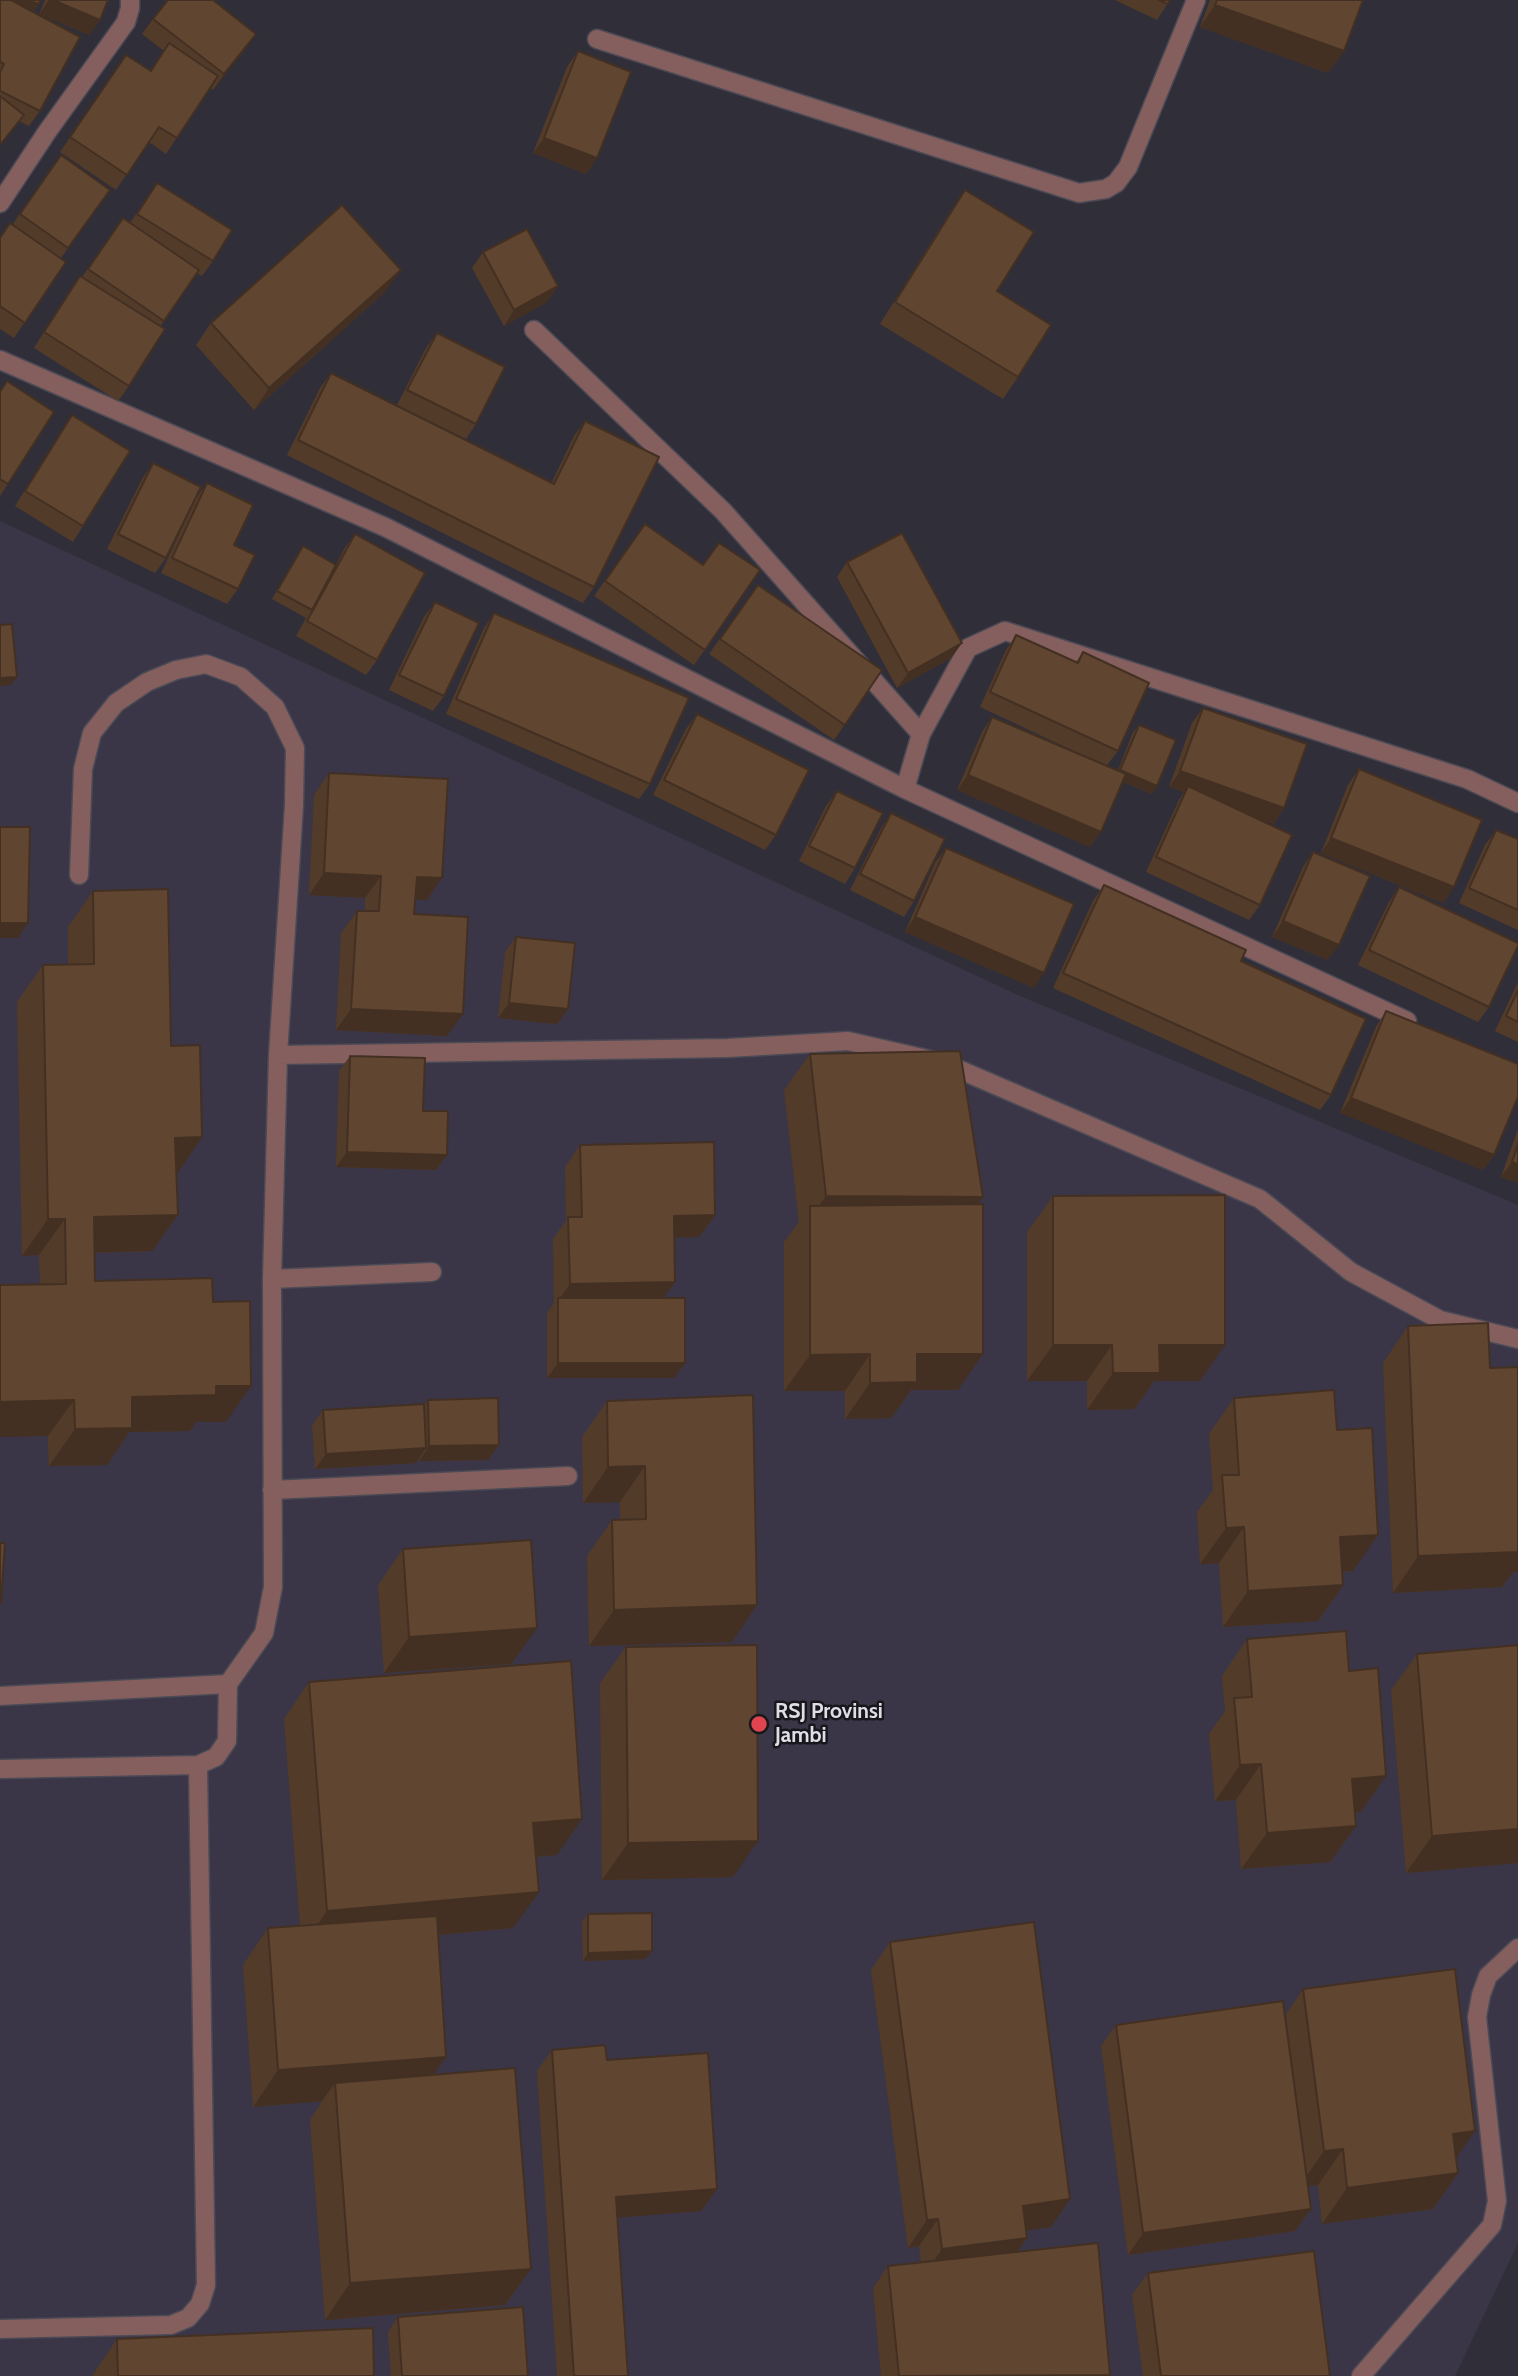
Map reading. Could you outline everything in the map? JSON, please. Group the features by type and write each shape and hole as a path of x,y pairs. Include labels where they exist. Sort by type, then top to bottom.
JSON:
{"street":[{"path":"0,203 126,22 130,0"},
{"path":"597,39 1079,193 1106,189 1116,183 1128,167 1196,0"},
{"path":"534,330 723,511 921,734"},
{"path":"0,360 384,527 905,789 1418,1026"},
{"path":"905,789 921,734 968,648 1005,631 1467,779 1518,803"},
{"path":"0,1769 198,1765 216,1757 227,1741 228,1684 264,1633 273,1587 272,1279 278,1055 294,805 295,748 275,707 241,677 206,664 176,670 147,682 116,703 92,733 83,769 79,875"},
{"path":"278,1055 728,1048 848,1041 944,1063 1260,1199 1351,1272 1440,1320 1518,1339"},
{"path":"272,1279 432,1272"},
{"path":"272,1490 569,1476"},
{"path":"0,1696 228,1684"},
{"path":"0,2329 171,2325 188,2318 200,2304 206,2285 198,1765"},
{"path":"1361,2376 1492,2225 1497,2201 1477,2017 1480,1995 1488,1976 1518,1948"}],"shaded area":[{"name":"RSJ Provinsi Jambi","path":"0,521 1020,996 1518,1205 1518,2243 1455,2376 0,2376"}],"building":[{"path":"0,0 11,0 80,37 40,111 0,91 0,72 4,64 0,62"},
{"path":"53,0 108,0 100,20"},
{"path":"168,0 213,0 256,34 224,74 153,19"},
{"path":"1217,0 1363,0 1344,51 1215,5"},
{"path":"169,43 218,76 177,138 159,127 127,175 70,137 126,55 151,71"},
{"path":"578,51 631,72 597,158 544,138"},
{"path":"0,96 24,115 0,145"},
{"path":"61,155 110,190 68,248 20,214"},
{"path":"157,183 232,230 213,261 137,214"},
{"path":"965,190 1034,232 997,291 1051,325 1018,377 895,302"},
{"path":"342,205 401,270 269,388 211,323"},
{"path":"123,218 199,270 164,321 88,269"},
{"path":"10,223 66,262 25,323 0,306 0,238"},
{"path":"527,229 558,286 514,310 483,252"},
{"path":"80,276 165,329 129,386 44,332"},
{"path":"437,333 505,367 476,424 407,390"},
{"path":"331,373 554,484 585,421 659,457 594,587 298,440"},
{"path":"7,381 54,412 8,484 0,479 0,392"},
{"path":"72,415 130,451 83,526 25,491"},
{"path":"153,463 201,487 166,558 118,534"},
{"path":"207,483 253,505 234,545 255,555 238,589 172,558"},
{"path":"645,524 703,565 719,543 760,570 705,650 605,581"},
{"path":"902,533 962,643 908,673 847,562"},
{"path":"355,534 425,573 377,660 307,621"},
{"path":"303,546 336,565 312,610 277,591"},
{"path":"758,585 882,670 845,725 720,639"},
{"path":"435,602 479,623 444,696 399,675"},
{"path":"494,613 689,698 650,784 456,699"},
{"path":"12,624 17,677 0,678 0,625"},
{"path":"1016,635 1078,663 1083,652 1149,683 1118,751 990,692"},
{"path":"1203,708 1307,744 1284,808 1180,771"},
{"path":"697,714 809,770 776,835 664,780"},
{"path":"992,717 1126,774 1101,832 968,775"},
{"path":"1139,725 1176,740 1157,786 1120,770"},
{"path":"1359,769 1482,820 1454,887 1331,838"},
{"path":"329,773 448,779 442,878 417,877 414,914 468,917 463,1014 351,1009 357,911 379,911 381,876 324,873"},
{"path":"1188,786 1292,835 1260,905 1156,857"},
{"path":"837,791 883,813 855,868 809,846"},
{"path":"891,813 945,839 914,901 860,874"},
{"path":"0,827 30,827 28,923 0,923"},
{"path":"1496,830 1518,839 1518,910 1469,888"},
{"path":"946,848 1074,904 1044,973 915,917"},
{"path":"1313,852 1370,876 1339,945 1283,921"},
{"path":"1104,885 1246,950 1241,961 1366,1019 1331,1095 1063,973"},
{"path":"1399,887 1518,943 1489,1007 1369,950"},
{"path":"168,889 171,1046 200,1045 202,1137 175,1138 178,1215 94,1217 95,1281 212,1278 213,1302 250,1301 251,1386 216,1386 216,1395 132,1397 132,1428 75,1429 74,1400 0,1402 0,1285 66,1284 65,1219 48,1219 43,965 94,964 93,891"},
{"path":"516,937 575,943 568,1009 509,1003"},
{"path":"1518,990 1518,1022 1506,1016"},
{"path":"1386,1011 1518,1064 1518,1097 1494,1155 1351,1098"},
{"path":"960,1051 983,1197 826,1196 810,1054"},
{"path":"350,1056 425,1058 423,1111 448,1111 447,1155 347,1152"},
{"path":"714,1142 715,1215 674,1216 675,1282 570,1284 568,1217 582,1217 580,1145"},
{"path":"1518,1144 1518,1164 1512,1162"},
{"path":"1225,1195 1225,1345 1159,1345 1160,1373 1113,1373 1112,1345 1053,1345 1053,1196"},
{"path":"983,1204 983,1354 917,1354 917,1382 870,1383 870,1354 810,1355 810,1206"},
{"path":"558,1298 685,1298 685,1363 558,1363"},
{"path":"1488,1323 1490,1368 1518,1367 1518,1552 1418,1556 1408,1326"},
{"path":"1334,1390 1337,1430 1372,1428 1378,1535 1340,1537 1343,1585 1248,1591 1244,1527 1226,1528 1222,1475 1239,1475 1234,1398"},
{"path":"753,1395 757,1605 614,1610 612,1520 646,1519 645,1466 608,1467 607,1401"},
{"path":"498,1398 499,1445 429,1446 428,1400"},
{"path":"424,1404 426,1448 326,1454 323,1410"},
{"path":"531,1540 537,1628 409,1637 403,1549"},
{"path":"0,1543 5,1543 1,1603 0,1603"},
{"path":"1346,1631 1349,1671 1378,1668 1386,1776 1352,1779 1356,1826 1267,1833 1261,1764 1240,1765 1234,1698 1252,1697 1247,1639"},
{"path":"757,1645 758,1841 628,1843 626,1647"},
{"path":"1518,1645 1518,1829 1432,1836 1417,1654"},
{"path":"571,1661 582,1819 533,1823 539,1892 327,1911 309,1682"},
{"path":"652,1913 652,1951 588,1953 588,1914"},
{"path":"437,1916 446,2057 278,2070 268,1928"},
{"path":"1034,1922 1070,2199 1023,2206 1027,2238 942,2249 938,2219 927,2220 890,1942"},
{"path":"1455,1969 1475,2131 1453,2134 1458,2173 1347,2188 1343,2149 1324,2151 1303,1989"},
{"path":"1283,2001 1311,2209 1143,2233 1116,2025"},
{"path":"605,2045 607,2060 708,2053 717,2189 616,2197 628,2376 574,2376 552,2050"},
{"path":"515,2068 531,2269 350,2283 335,2083"},
{"path":"1098,2243 1110,2375 899,2376 888,2266"},
{"path":"1314,2251 1330,2376 1161,2376 1148,2273"},
{"path":"523,2307 528,2376 402,2376 398,2317"},
{"path":"373,2328 374,2376 118,2376 117,2339"}],"place":[{"name":"RSJ Provinsi Jambi","path":"759,1724"}]}
